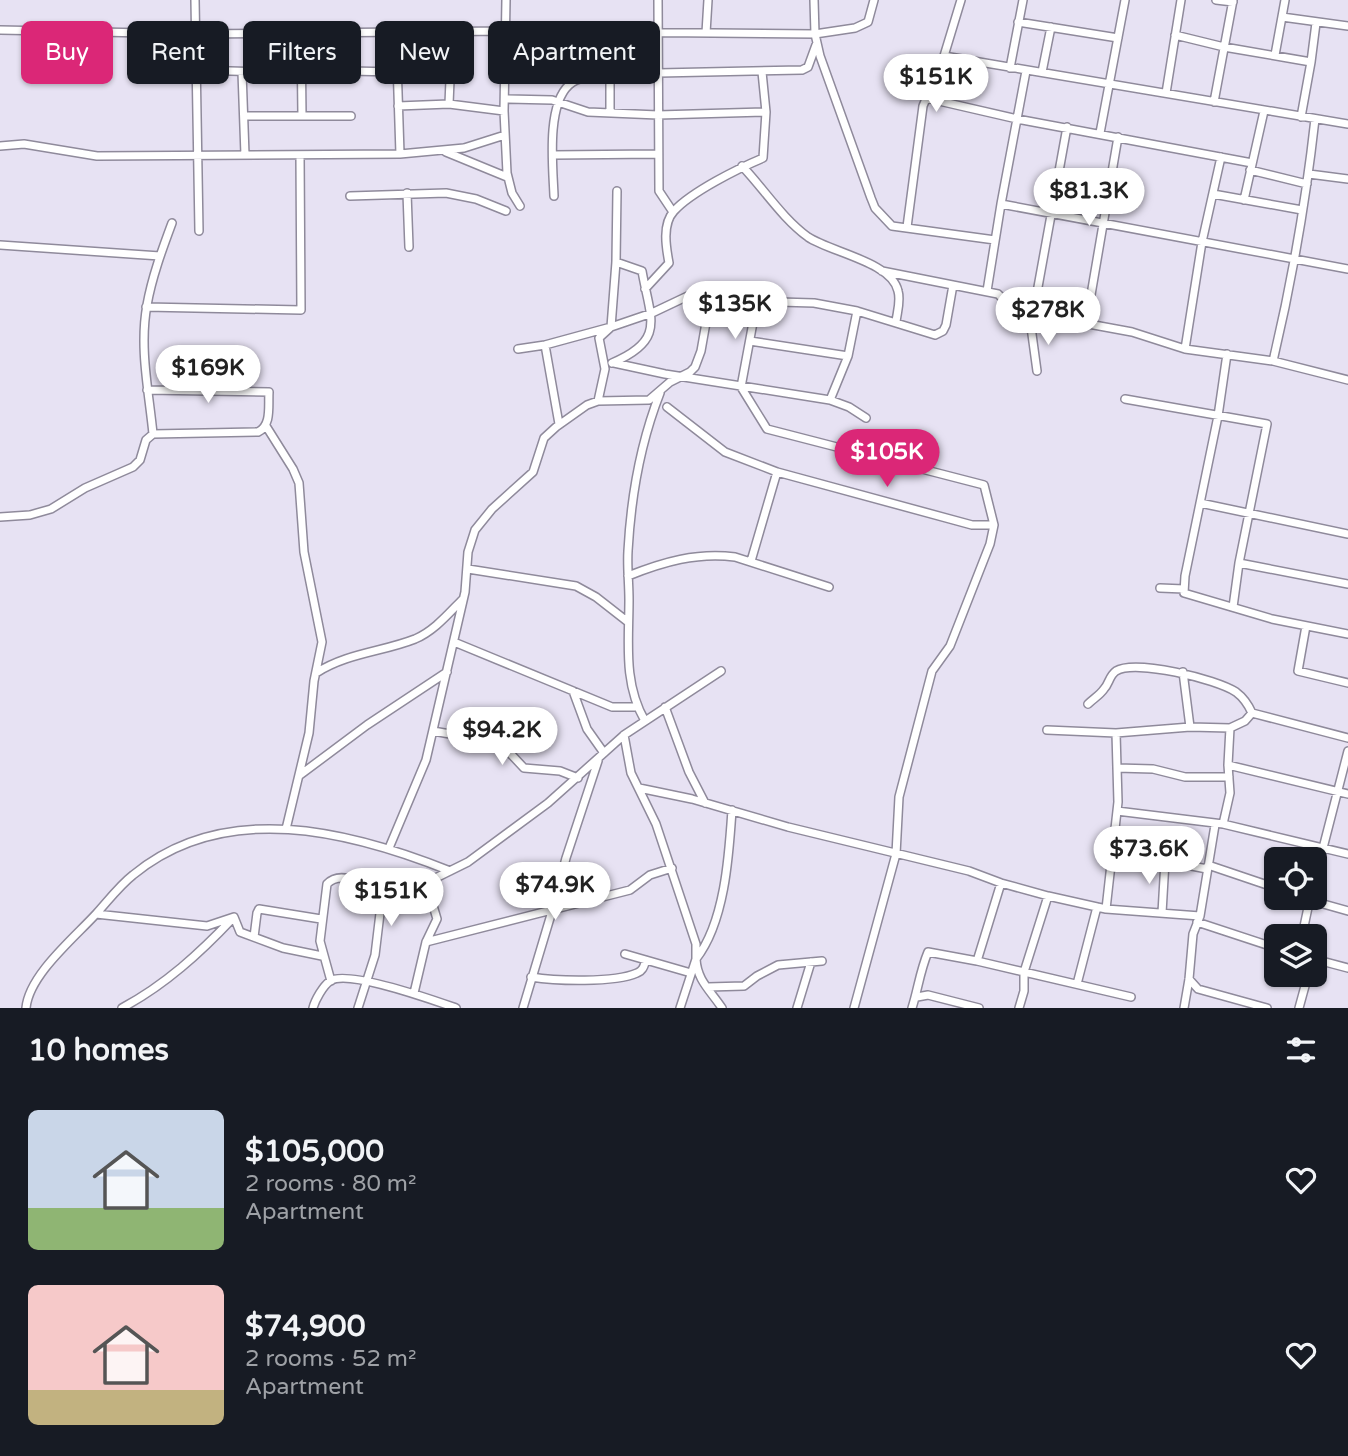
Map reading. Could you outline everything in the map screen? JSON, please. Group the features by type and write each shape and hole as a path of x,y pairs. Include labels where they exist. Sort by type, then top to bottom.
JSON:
{"street":[{"path":"195,0 196,21"},
{"path":"506,0 506,21"},
{"path":"658,0 659,21"},
{"path":"706,33 708,0"},
{"path":"814,0 817,43 875,208 892,226 995,240"},
{"path":"660,32 815,34 855,28 868,22 874,0"},
{"path":"907,227 920,123 926,98 944,56 961,0"},
{"path":"1010,68 1023,0"},
{"path":"1100,133 1125,0"},
{"path":"1166,93 1181,0"},
{"path":"1214,102 1233,1 1216,0"},
{"path":"1275,55 1285,0"},
{"path":"1282,17 1348,26"},
{"path":"1018,22 1118,38"},
{"path":"1301,117 1316,23"},
{"path":"1042,72 1051,27"},
{"path":"0,30 127,33"},
{"path":"1175,35 1224,47 1311,62"},
{"path":"660,73 802,70 808,67 817,43"},
{"path":"944,56 1348,124"},
{"path":"229,71 242,72 245,155"},
{"path":"986,291 1026,71"},
{"path":"645,289 669,263 664,240 673,212 742,166 763,158 766,113 762,72"},
{"path":"196,84 199,231"},
{"path":"302,84 302,116"},
{"path":"397,84 400,154"},
{"path":"449,104 450,84"},
{"path":"505,84 507,177 520,206"},
{"path":"554,196 555,116 558,102 570,84"},
{"path":"610,84 610,113"},
{"path":"659,84 659,191 673,212"},
{"path":"926,98 1017,119 1221,157 1307,184"},
{"path":"505,99 543,99 581,112 658,115 766,113"},
{"path":"398,106 449,104 504,111"},
{"path":"1244,200 1264,111"},
{"path":"245,116 351,116"},
{"path":"1273,361 1309,174 1315,119"},
{"path":"1044,320 1036,298 1067,127"},
{"path":"0,146 24,144 97,156 400,154 464,148 505,135"},
{"path":"1086,324 1118,137"},
{"path":"445,151 507,177"},
{"path":"553,155 657,153"},
{"path":"146,307 301,310 300,155"},
{"path":"1185,349 1202,242 1221,157"},
{"path":"742,166 789,219 810,238 882,271 986,291 1003,298 1019,327 1031,327 1044,320 1056,318 1132,332 1185,349 1273,361 1348,380"},
{"path":"1309,174 1348,179"},
{"path":"598,401 605,365 599,338 611,327 616,262 617,191"},
{"path":"407,193 409,247"},
{"path":"351,196 446,193 461,195 506,211"},
{"path":"1213,194 1302,210"},
{"path":"1001,204 1348,269"},
{"path":"153,434 144,352 146,307 172,223"},
{"path":"0,246 160,256"},
{"path":"605,365 633,352 647,338 653,324 642,271 616,262"},
{"path":"882,271 898,288 896,322"},
{"path":"518,349 545,345 611,327 652,313 684,297 696,296 710,300 814,303 896,322 931,335 941,333 946,325 953,285"},
{"path":"389,848 426,760 463,600 470,540 475,530 492,509 533,472 544,438 559,425 587,405 598,401 645,402 670,382 690,372 699,359 710,300"},
{"path":"757,301 741,387 767,429 984,485 994,525 950,646 932,671 899,797 896,854 854,1008"},
{"path":"830,400 848,356 857,312"},
{"path":"1031,327 1037,371"},
{"path":"750,341 848,356"},
{"path":"545,345 559,425"},
{"path":"1227,354 1218,416 1184,593 1272,619 1348,634"},
{"path":"614,363 741,387 830,400 849,407 866,418"},
{"path":"147,390 270,392 266,426 288,459 299,483 304,552 322,642 309,733 286,829"},
{"path":"645,720 637,707 629,674 628,576 631,510 646,432 660,392"},
{"path":"1125,399 1267,424 1239,563 1233,607"},
{"path":"667,407 725,452 776,472 972,525 994,525"},
{"path":"0,517 30,515 51,509 85,488 133,467 140,460 146,439 153,434 258,432 266,426"},
{"path":"751,561 776,472"},
{"path":"1200,503 1348,534"},
{"path":"628,576 659,564 701,555 727,556 751,561 829,587"},
{"path":"1239,563 1348,584"},
{"path":"468,569 576,586 596,597 628,622"},
{"path":"1160,588 1184,589"},
{"path":"316,673 342,658 415,639 427,632 463,600"},
{"path":"1306,626 1298,671 1348,682"},
{"path":"454,642 612,707 637,707"},
{"path":"1088,704 1105,689 1110,677 1117,670 1130,668 1183,672 1234,691 1247,703 1252,713 1348,738"},
{"path":"300,775 367,725 447,671"},
{"path":"358,1008 375,955 379,908 388,900 468,862 536,813 624,735 720,671"},
{"path":"1183,672 1190,727"},
{"path":"523,1008 566,858 601,755 587,729 573,691"},
{"path":"665,707 705,803"},
{"path":"1047,730 1116,733 1190,727 1230,728 1245,721 1252,713"},
{"path":"1184,1008 1193,934 1219,825 1230,793 1230,728"},
{"path":"433,731 488,740 507,750 524,768 560,771 578,778"},
{"path":"1106,909 1117,811 1116,733"},
{"path":"624,735 631,774 656,824 694,935 698,977 722,1008"},
{"path":"1323,847 1348,751"},
{"path":"1228,765 1348,794"},
{"path":"1117,768 1153,769 1185,777 1229,777"},
{"path":"639,789 705,803 969,871 1048,896 1106,909 1198,919 1264,944"},
{"path":"680,1008 696,959 707,943 717,912 728,855 732,810"},
{"path":"1117,811 1219,825 1318,847"},
{"path":"26,1008 27,999 37,979 132,876 183,845 212,835 246,830 324,832 389,848 450,872"},
{"path":"1327,849 1348,854"},
{"path":"1112,859 1132,857 1208,867 1264,884"},
{"path":"1162,913 1165,861"},
{"path":"426,942 630,890 650,876 672,867"},
{"path":"331,981 320,941 324,895 331,880 337,878 354,881 388,900"},
{"path":"414,993 426,942 437,919 426,882"},
{"path":"976,961 1001,883"},
{"path":"1019,1008 1024,991 1024,972 1048,896"},
{"path":"1327,905 1348,911"},
{"path":"1077,984 1097,907"},
{"path":"254,937 259,909 321,919"},
{"path":"96,914 207,926 234,917"},
{"path":"234,917 240,932 283,948 322,956"},
{"path":"122,1008 141,998 183,967 234,917"},
{"path":"912,1008 917,997 919,974 928,952 1131,997"},
{"path":"625,954 691,973"},
{"path":"531,977 562,980 616,977 640,972 646,960"},
{"path":"708,987 744,986 757,975 778,965 822,961"},
{"path":"797,1008 811,962"},
{"path":"1327,962 1348,968"},
{"path":"313,1008 331,981 346,978 414,993 456,1008"},
{"path":"1189,979 1198,989 1267,1008"},
{"path":"1299,1008 1305,987"},
{"path":"917,997 928,995 979,1008"},
{"path":"141,998 141,1008"}]}
